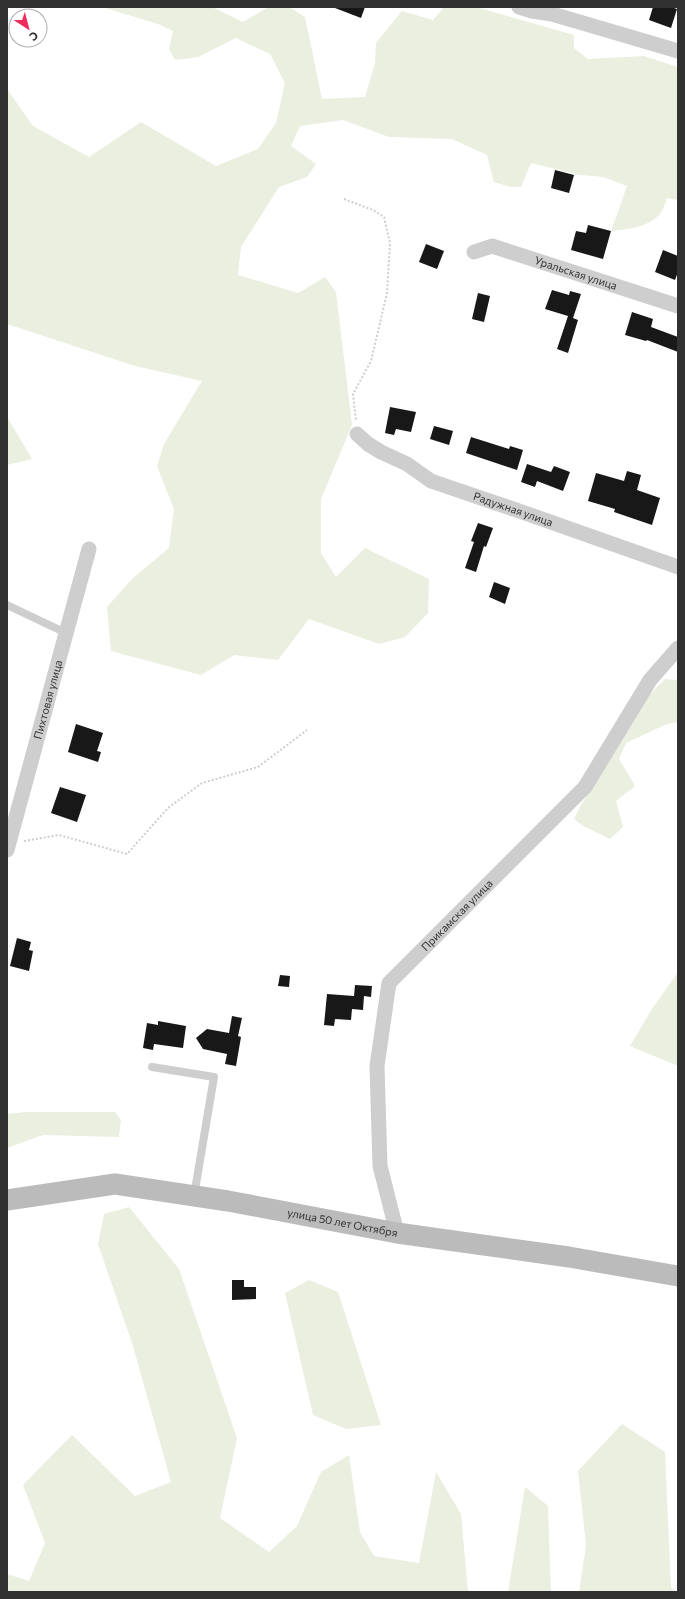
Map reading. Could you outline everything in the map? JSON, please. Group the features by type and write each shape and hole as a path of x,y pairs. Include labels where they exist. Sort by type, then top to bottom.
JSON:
{"main road":[{"name":"улица 50 лет Октября","path":"7,1200 115,1184 194,1196 398,1233 569,1257 678,1276"}],"street":[{"path":"519,7 532,11 554,11 678,51"},
{"name":"Уральская улица","path":"474,252 492,246 678,306"},
{"name":"Радужная улица","path":"357,434 368,444 407,464 430,481 529,514 678,568"},
{"name":"Пихтовая улица","path":"8,845 89,549"},
{"name":"Прикамская улица","path":"398,1233 380,1166 377,1066 389,983 585,787 650,680 678,648"}],"lane":[{"path":"7,605 66,633"},
{"path":"152,1067 214,1077 194,1196"}],"path":[{"path":"344,199 373,210 384,217 390,243 387,293 371,361 353,394 357,434"},
{"path":"8,845 59,835 127,854 168,808 202,783 258,767 307,730"}],"green space":[{"path":"102,7 212,7 243,22 268,7 289,7 305,17 322,99 365,97 375,63 376,43 402,11 433,20 444,7 476,7 574,35 574,48 588,59 644,56 678,67 678,198 676,200 667,198 659,215 648,223 611,231 627,186 603,177 580,175 531,163 521,187 510,187 494,182 487,155 452,139 389,137 343,120 300,126 291,146 316,164 307,177 279,187 241,247 238,275 298,293 325,277 336,292 352,425 321,499 321,553 336,577 365,548 429,579 428,613 405,637 379,644 309,619 278,660 234,655 201,675 111,651 107,607 132,579 169,548 174,509 157,466 164,444 202,381 135,366 7,324 7,89 33,126 89,157 141,122 216,166 258,149 276,123 285,83 270,54 236,38 198,57 175,60 169,49 173,31 158,24"},
{"path":"7,417 32,459 7,465"},
{"path":"665,679 678,680 678,722 667,724 626,743 619,759 635,786 616,801 623,827 610,839 585,827 574,819 645,699"},
{"path":"678,972 678,1066 630,1046 652,1009"},
{"path":"26,1112 115,1112 121,1120 119,1137 43,1135 7,1148 7,1114"},
{"path":"129,1207 179,1269 237,1438 220,1518 269,1552 297,1526 321,1472 349,1455 360,1532 374,1556 419,1563 436,1472 461,1514 468,1592 7,1592 7,1574 29,1581 45,1543 23,1485 72,1435 135,1496 171,1482 133,1346 98,1244 104,1214"},
{"path":"309,1280 338,1292 381,1425 346,1429 313,1415 285,1293"},
{"path":"622,1424 665,1452 671,1588 678,1592 579,1592 586,1545 578,1471"},
{"path":"525,1487 548,1506 551,1592 508,1592"}],"building":[{"path":"335,7 365,7 361,18"},
{"path":"653,7 671,7 677,9 671,28 649,20"},
{"path":"555,170 574,175 569,193 551,188"},
{"path":"588,225 611,231 603,259 571,250 576,231 586,233"},
{"path":"426,244 444,251 437,269 419,262"},
{"path":"663,250 678,256 678,272 675,280 655,272"},
{"path":"552,290 569,295 570,291 581,294 573,318 578,320 568,353 557,349 568,316 545,309"},
{"path":"478,293 490,296 484,322 472,319"},
{"path":"632,312 653,319 651,327 678,337 678,352 647,340 625,335"},
{"path":"390,407 416,412 411,432 396,429 394,435 385,433"},
{"path":"434,426 453,431 449,445 430,439"},
{"path":"471,437 509,449 510,446 523,450 517,470 466,453"},
{"path":"527,464 551,472 554,466 570,472 563,491 537,481 535,487 521,482"},
{"path":"627,471 641,475 637,490 660,498 652,525 614,512 615,509 588,501 596,473 624,481"},
{"path":"478,523 493,528 486,547 484,546 476,572 465,568 474,542 471,541"},
{"path":"494,582 510,588 505,604 489,597"},
{"path":"76,724 103,733 97,751 101,752 98,762 68,752"},
{"path":"60,787 86,795 77,822 51,813"},
{"path":"17,938 31,942 29,950 33,951 29,971 10,966"},
{"path":"280,975 290,976 289,987 278,986"},
{"path":"355,985 372,986 371,997 364,996 363,1010 352,1009 351,1020 335,1019 334,1026 324,1025 327,994 354,996"},
{"path":"232,1016 242,1018 238,1036 241,1037 236,1066 225,1064 227,1054 203,1049 196,1038 207,1029 229,1033"},
{"path":"158,1021 186,1026 183,1048 154,1044 153,1050 143,1048 147,1023 158,1025"},
{"path":"232,1280 244,1280 244,1287 256,1287 256,1299 232,1300"}]}
